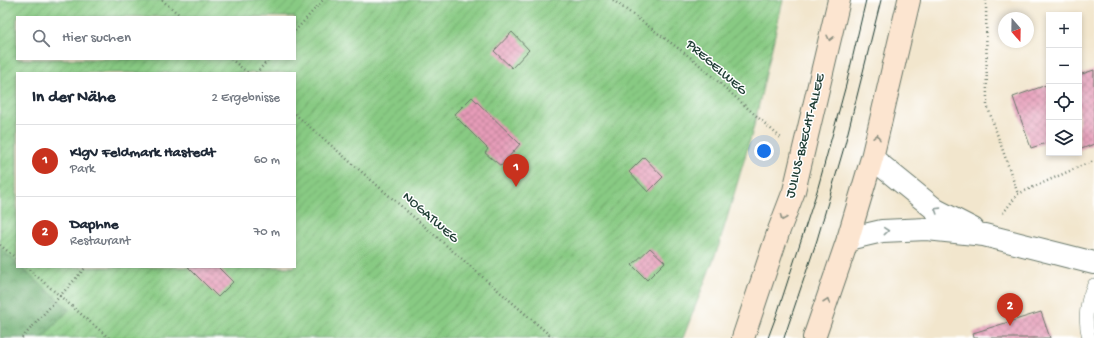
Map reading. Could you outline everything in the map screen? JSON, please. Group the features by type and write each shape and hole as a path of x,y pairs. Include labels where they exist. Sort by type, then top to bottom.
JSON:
{"main road":[{"name":"JULIUS-BRECHT-ALLEE","path":"743,338 778,230 794,191 839,0"},
{"path":"814,338 848,239 872,158 909,0"}],"street":[{"path":"872,158 936,210 984,235"},
{"path":"848,239 882,231 927,228 984,235 1094,263"}],"lane":[{"path":"1089,338 1086,329 1087,308 1094,285"}],"path":[{"path":"162,0 181,16"},
{"path":"296,29 323,0"},
{"name":"PREGELWEG","path":"613,0 694,60 802,157"},
{"path":"986,0 987,105 1018,194"},
{"path":"232,60 247,72"},
{"path":"257,72 268,60"},
{"name":"NOGATWEG","path":"296,115 553,338"},
{"path":"984,235 1018,194 1094,161"},
{"path":"0,245 16,258"},
{"path":"27,268 109,338"},
{"path":"22,338 85,268"}],"green space":[{"path":"0,0 783,0 753,130 719,245 683,338 43,338 69,309 22,268 296,268 296,72 16,72 16,262 0,248"},
{"path":"0,248 16,262 16,268 22,268 69,309 43,338 0,338"}],"building":[{"path":"512,32 529,50 512,68 494,51"},
{"path":"1094,70 1094,144 1082,149 1082,84 1082,74"},
{"path":"1046,85 1046,143 1031,148 1013,97"},
{"path":"472,97 520,144 501,166 485,153 488,149 454,115"},
{"path":"644,157 663,177 648,192 629,172"},
{"path":"650,248 665,262 647,280 632,265"},
{"path":"189,268 219,268 233,282 218,297"},
{"path":"1041,312 1050,338 974,338 973,333"}],"tram line":[{"path":"768,338 817,191 846,85 866,0"},
{"path":"784,338 817,240 845,144 881,0"}],"place":[{"name":"KlgV Feldmark Hastedt","path":"516,187"},
{"name":"Daphne","path":"1010,326"}]}
